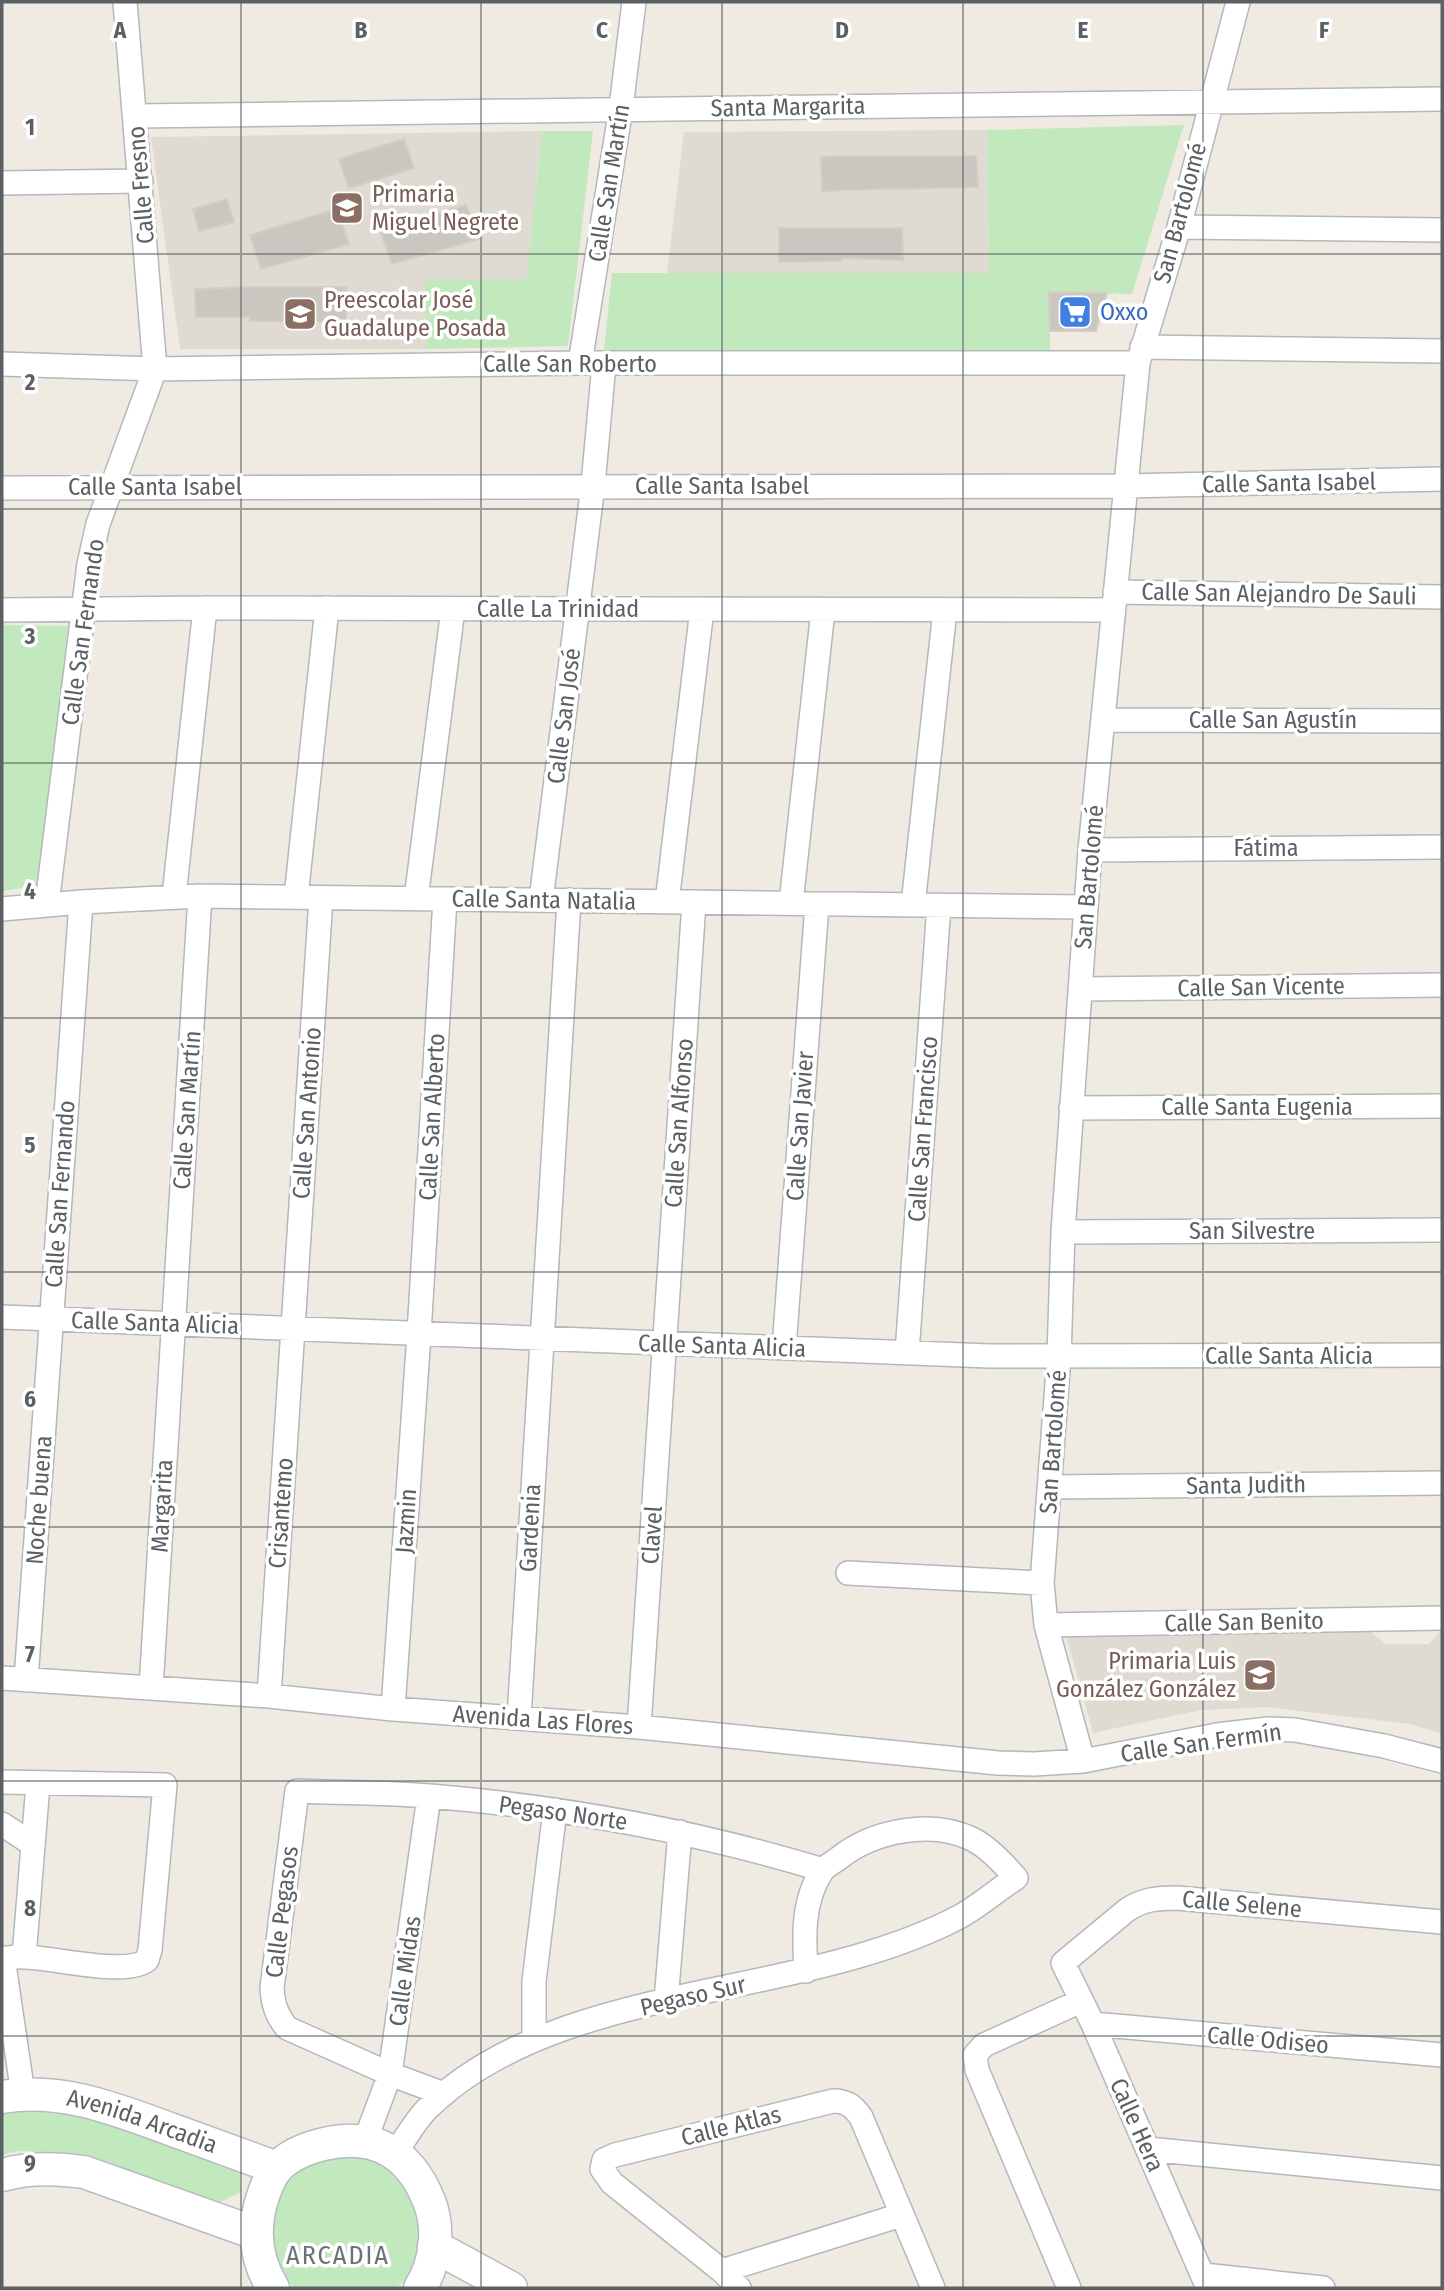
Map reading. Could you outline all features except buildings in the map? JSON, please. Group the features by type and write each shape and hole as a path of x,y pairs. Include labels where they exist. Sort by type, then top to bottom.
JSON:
{"street":[{"name":"Calle Fresno","path":"125,2 155,369"},
{"name":"Calle San Martín","path":"580,363 621,108 634,2"},
{"name":"San Bartolomé","path":"1083,1761 1046,1625 1042,1583 1059,1357 1063,1232 1090,850 1140,355 1179,228 1237,2"},
{"name":"Santa Margarita","path":"135,116 1442,99"},
{"path":"2,183 141,181"},
{"path":"1179,228 1442,230"},
{"name":"Calle San Roberto","path":"2,364 155,369 1442,351"},
{"name":"Calle San José","path":"541,900 593,485 604,364"},
{"name":"Calle San Fernando","path":"47,904 89,565 98,524 155,369"},
{"name":"Calle Santa Isabel","path":"2,488 1125,486 1442,479"},
{"name":"Calle San Alejandro De Sauli","path":"1114,601 1442,597"},
{"name":"Calle La Trinidad","path":"2,610 945,610 1114,601"},
{"path":"174,896 205,608"},
{"path":"296,897 327,608"},
{"path":"416,899 453,609"},
{"path":"667,902 702,609"},
{"path":"791,903 823,610"},
{"path":"913,905 945,610"},
{"name":"Calle San Agustín","path":"1103,720 1442,721"},
{"name":"Fátima","path":"1090,850 1442,847"},
{"name":"Calle Santa Natalia","path":"2,909 174,896 1086,907"},
{"name":"Calle San Martín","path":"173,1324 200,896"},
{"name":"Calle San Antonio","path":"294,1329 321,898"},
{"name":"Calle San Alberto","path":"419,1334 445,899"},
{"path":"541,1339 569,900"},
{"name":"Calle San Fernando","path":"51,1319 80,902"},
{"name":"Calle San Alfonso","path":"665,1343 694,902"},
{"name":"Calle San Javier","path":"784,1348 817,904"},
{"name":"Calle San Francisco","path":"907,1353 939,905"},
{"name":"Calle San Vicente","path":"1080,989 1442,985"},
{"name":"Calle Santa Eugenia","path":"1072,1108 1442,1107"},
{"name":"San Silvestre","path":"1063,1232 1442,1230"},
{"name":"Calle Santa Alicia","path":"2,1317 907,1353 1059,1357 1442,1355"},
{"name":"Noche buena","path":"26,1680 51,1319"},
{"name":"Margarita","path":"151,1688 173,1324"},
{"name":"Crisantemo","path":"269,1696 294,1329"},
{"name":"Jazmin","path":"393,1709 419,1334"},
{"name":"Gardenia","path":"519,1718 541,1339"},
{"name":"Clavel","path":"639,1727 665,1343"},
{"name":"Santa Judith","path":"1050,1487 1442,1483"},
{"path":"848,1573 1042,1583"},
{"name":"Calle San Benito","path":"1046,1625 1442,1618"},
{"name":"Avenida Las Flores","path":"2,1678 269,1696 393,1709 639,1727 998,1763 1083,1761"},
{"name":"Calle San Fermín","path":"1083,1761 1217,1735 1268,1729 1295,1730 1384,1746 1442,1761"},
{"path":"2,1783 165,1785 150,1950 146,1960 135,1966 101,1966 10,1958"},
{"path":"12,2095 10,1958 32,1844 38,1784"},
{"name":"Pegaso Norte","path":"297,1791 429,1796 555,1810 680,1832 823,1870"},
{"name":"Calle Pegasos","path":"297,1791 272,1988 275,2009 287,2028 390,2074 444,2094"},
{"name":"Calle Midas","path":"365,2141 390,2074 429,1796"},
{"path":"534,2039 534,1981 555,1810"},
{"path":"2,1824 32,1844"},
{"name":"Pegaso Sur","path":"396,2153 409,2130 444,2094 508,2052 534,2039 666,2001 806,1971 857,1957 904,1941 959,1917 1016,1878 1005,1865 973,1839 951,1832 926,1830 897,1832 872,1838 846,1852 823,1870"},
{"path":"666,2001 680,1832"},
{"path":"806,1971 806,1916 810,1897 823,1870"},
{"name":"Calle Selene","path":"1063,1963 1127,1910 1138,1902 1150,1899 1177,1898 1442,1922"},
{"name":"Calle Hera","path":"1063,1963 1093,2024 1206,2282"},
{"path":"1069,2288 977,2070 975,2055 984,2045 1081,2001"},
{"name":"Calle Odiseo","path":"1093,2024 1442,2055"},
{"name":"Avenida Arcadia","path":"12,2095 49,2094 108,2106 277,2168"},
{"name":"Calle Atlas","path":"739,2288 722,2271 612,2183 602,2169 604,2160 833,2101 843,2101 851,2105 861,2117 933,2288"},
{"path":"273,2288 264,2274 258,2256 255,2233 267,2184 277,2168 296,2154 312,2147 338,2141 365,2141 396,2153 412,2168 422,2183 432,2208 434,2246 421,2288"},
{"path":"1148,2149 1442,2178"},
{"path":"2,2175 38,2169 84,2172 255,2233"},
{"path":"722,2271 901,2215"},
{"path":"434,2246 511,2288"},
{"path":"1206,2282 1323,2288"}],"shaded area":[{"path":"987,130 989,273 667,273 684,132"},
{"name":"Primaria Miguel Negrete","path":"542,131 526,280 425,280 427,349 180,349 151,137"},
{"name":"Primaria Luis González González","path":"1366,1628 1386,1644 1429,1644 1442,1629 1442,1734 1410,1724 1266,1707 1201,1710 1093,1733 1065,1631"}],"green space":[{"path":"1184,125 1132,294 1050,292 1050,350 604,350 612,273 989,273 987,130"},
{"path":"542,131 593,131 568,346 427,349 425,280 526,280"},
{"path":"2,625 68,626 40,885 2,891"},
{"path":"2,2107 92,2112 239,2167 241,2192 218,2203 86,2154 16,2151 2,2155"},
{"path":"380,2154 419,2193 422,2233 419,2256 414,2267 396,2288 295,2288 277,2265 270,2245 272,2195 310,2155"}],"place":[{"name":"Primaria Miguel Negrete","path":"347,208"},
{"name":"Oxxo","path":"1075,312"},
{"name":"Preescolar José Guadalupe Posada","path":"300,314"},
{"name":"Primaria Luis González González","path":"1260,1675"}],"district":[{"name":"ARCADIA","path":"338,2255"}]}
